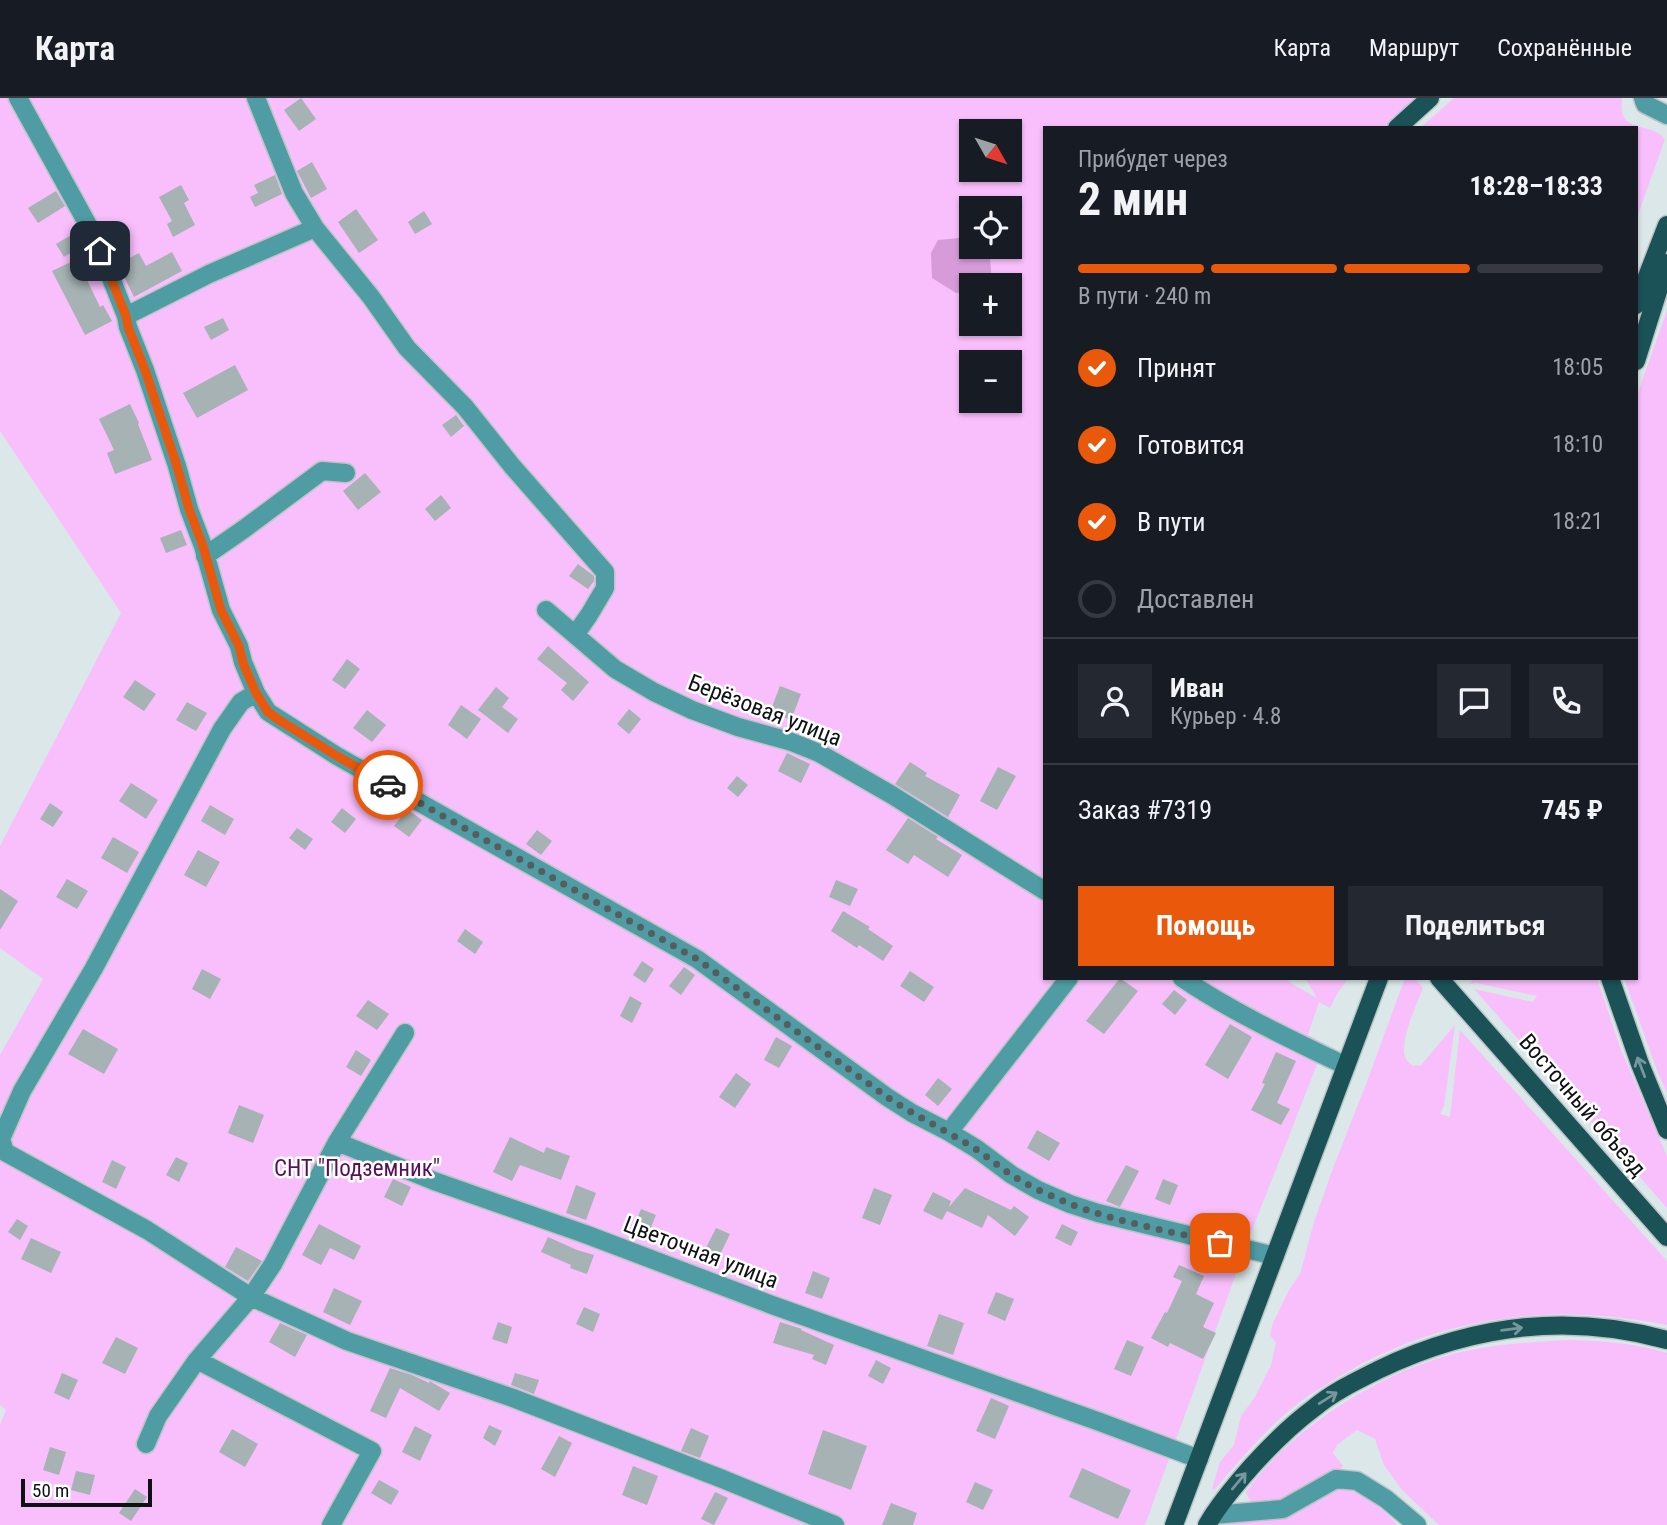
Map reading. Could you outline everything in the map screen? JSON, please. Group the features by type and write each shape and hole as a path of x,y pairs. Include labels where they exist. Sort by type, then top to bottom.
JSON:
{"main road":[{"path":"1399,126 1430,98"},
{"path":"1638,300 1667,225"},
{"path":"1638,355 1667,263"},
{"path":"1174,1525 1379,980"},
{"name":"Восточный объезд","path":"1441,980 1667,1237"},
{"path":"1611,980 1640,1065 1667,1130"},
{"path":"1210,1520 1240,1480 1275,1441 1316,1406 1356,1381 1409,1355 1446,1342 1533,1326 1612,1328 1667,1340"}],"street":[{"path":"18,98 93,234 126,316 165,430 221,610 239,646 256,693 268,712 337,756 697,959 887,1097 949,1132 1038,1190 1070,1204 1118,1218 1275,1256"},
{"path":"256,98 294,193 315,228 371,297 407,348 465,407 512,466 605,572 605,588 575,635"},
{"path":"1643,98 1644,104 1667,115"},
{"path":"126,316 209,274 315,228"},
{"path":"205,556 322,471 346,473"},
{"name":"Берёзовая улица","path":"546,610 615,668 653,692 727,723 789,741 819,753 892,795 1043,890"},
{"path":"256,693 240,702 222,729 94,968 22,1091 1,1139 5,1152 147,1230 251,1297 348,1341 513,1398 835,1525"},
{"path":"949,1132 1067,980"},
{"path":"1185,980 1255,1022 1346,1066"},
{"path":"146,1444 158,1416 197,1360 251,1297 273,1264 337,1142 405,1033"},
{"name":"Цветочная улица","path":"337,1142 434,1181 1199,1459"},
{"path":"197,1360 372,1451 331,1525"},
{"path":"1210,1520 1283,1509 1336,1479 1357,1481 1386,1499 1417,1525"}],"green space":[{"name":"СНТ \"Подземник\"","path":"0,98 1416,98 1385,126 1043,126 1043,980 1288,980 1317,998 1306,980 1347,980 1330,1008 1319,1002 1308,1035 1325,1044 1249,1238 1145,1525 0,1525 0,1425 6,1410 0,1405 0,1055 43,979 0,948 0,846 121,613 0,431","holes":["959,196 1022,196 1022,259 990,259 991,273 1022,273 1022,336 959,336 959,293 956,293"]},
{"path":"1454,98 1622,98 1624,118 1636,126 1422,126"},
{"path":"1638,127 1658,133 1665,139 1638,214"},
{"path":"1667,311 1667,1092 1625,980 1638,980 1638,392"},
{"path":"1404,980 1416,980 1423,988 1410,1020 1404,1053 1406,1059 1413,1066 1421,1065 1455,1025 1444,1106 1440,1114 1450,1117 1460,1030 1667,1261 1667,1325 1623,1318 1536,1315 1452,1329 1411,1342 1371,1359 1301,1401 1266,1432 1215,1489 1212,1489 1220,1462 1234,1445 1241,1416 1255,1397 1271,1365 1276,1343 1270,1335 1273,1323 1300,1274 1314,1222"},
{"path":"1473,980 1598,980 1621,1050 1667,1156 1667,1208 1474,989 1533,1002 1537,996 1476,983 1468,984"},
{"path":"1571,1340 1619,1343 1667,1353 1667,1525 1439,1525 1402,1490 1384,1465 1375,1439 1357,1430 1337,1445 1333,1453 1343,1466 1339,1472 1267,1506 1250,1501 1246,1492 1287,1446 1338,1406 1395,1375 1453,1354 1482,1348"},
{"path":"1340,1487 1371,1501 1397,1525 1222,1525"}],"shaded area":[{"path":"959,238 959,259 990,259 991,273 959,273 959,293 956,293 932,278 931,253 938,240"}],"building":[{"path":"301,98 316,119 299,131 284,110"},
{"path":"312,162 327,189 311,198 297,171"},
{"path":"275,175 282,194 255,207 250,197 258,193 254,185"},
{"path":"181,185 189,200 184,203 195,225 173,237 167,224 172,221 159,197"},
{"path":"56,191 65,206 38,223 28,208"},
{"path":"356,209 378,240 359,253 338,222"},
{"path":"424,211 432,224 415,234 408,222"},
{"path":"73,234 81,246 64,257 56,244"},
{"path":"172,252 182,271 134,297 118,264 139,253 146,266"},
{"path":"77,259 100,307 103,305 112,321 85,335 52,271"},
{"path":"223,318 229,330 211,340 204,327"},
{"path":"235,365 248,390 197,418 183,393"},
{"path":"130,404 152,460 115,474 107,453 114,450 99,419"},
{"path":"456,415 464,426 451,437 442,425"},
{"path":"365,473 381,492 358,510 343,491"},
{"path":"441,495 451,508 435,521 425,509"},
{"path":"181,530 187,545 166,553 160,538"},
{"path":"578,564 594,576 588,589 569,576"},
{"path":"548,646 589,682 573,701 561,690 567,683 537,659"},
{"path":"347,659 360,669 345,689 332,680"},
{"path":"135,680 156,694 144,711 123,697"},
{"path":"780,686 801,694 791,720 770,712"},
{"path":"496,687 509,698 502,707 518,719 508,733 478,710"},
{"path":"187,702 207,713 196,731 176,720"},
{"path":"461,705 481,719 467,739 448,725"},
{"path":"629,709 641,719 629,734 617,724"},
{"path":"367,710 386,725 372,742 353,728"},
{"path":"787,753 810,764 801,783 778,771"},
{"path":"910,762 927,773 925,776 960,795 948,817 895,784"},
{"path":"998,767 1016,776 997,810 980,801"},
{"path":"737,776 748,785 738,797 727,788"},
{"path":"131,783 158,800 146,819 119,801"},
{"path":"50,803 63,812 53,827 40,819"},
{"path":"210,805 234,819 225,835 201,821"},
{"path":"342,808 356,819 345,833 331,822"},
{"path":"407,809 422,820 409,837 394,826"},
{"path":"908,818 962,855 948,877 914,855 908,864 886,850"},
{"path":"297,828 313,839 305,850 289,838"},
{"path":"537,830 552,841 541,855 526,844"},
{"path":"113,837 139,852 127,873 101,858"},
{"path":"198,850 220,862 206,887 184,875"},
{"path":"67,879 88,891 77,909 56,897"},
{"path":"836,880 858,889 850,906 829,897"},
{"path":"0,889 18,901 0,930"},
{"path":"843,911 870,927 868,929 893,946 883,961 831,931"},
{"path":"465,929 483,942 475,954 457,941"},
{"path":"642,961 654,969 645,983 633,975"},
{"path":"684,967 695,975 681,995 669,986"},
{"path":"202,969 221,979 210,999 192,989"},
{"path":"910,971 934,987 924,1002 900,986"},
{"path":"1118,980 1123,980 1138,991 1104,1034 1086,1021"},
{"path":"1174,990 1187,1000 1175,1015 1162,1004"},
{"path":"630,996 642,1003 632,1023 620,1016"},
{"path":"368,1000 389,1014 377,1030 356,1016"},
{"path":"1230,1024 1252,1037 1228,1079 1205,1065"},
{"path":"83,1029 118,1049 104,1074 68,1054"},
{"path":"776,1037 792,1046 779,1068 764,1060"},
{"path":"356,1050 371,1060 361,1076 346,1067"},
{"path":"1276,1052 1296,1061 1277,1103 1290,1109 1281,1125 1251,1110 1265,1084 1262,1083"},
{"path":"736,1073 751,1084 735,1108 719,1097"},
{"path":"938,1078 952,1089 938,1106 925,1095"},
{"path":"239,1105 264,1115 253,1143 228,1133"},
{"path":"1037,1130 1060,1143 1049,1161 1027,1148"},
{"path":"510,1137 544,1153 546,1147 570,1156 561,1180 520,1165 512,1181 493,1172"},
{"path":"176,1157 188,1163 179,1182 166,1175"},
{"path":"112,1160 126,1167 116,1189 102,1182"},
{"path":"1126,1165 1139,1171 1120,1207 1106,1201"},
{"path":"393,1179 411,1187 402,1206 384,1197"},
{"path":"1163,1179 1178,1185 1170,1205 1155,1199"},
{"path":"576,1185 596,1193 586,1220 566,1213"},
{"path":"874,1188 892,1195 880,1225 862,1218"},
{"path":"965,1188 1011,1210 1014,1206 1029,1217 1015,1236 988,1215 982,1228 947,1211 942,1220 923,1211 933,1192 951,1201 949,1207"},
{"path":"641,1209 656,1215 649,1232 634,1226"},
{"path":"17,1219 28,1226 20,1240 8,1232"},
{"path":"319,1224 361,1246 354,1260 330,1248 321,1265 302,1255"},
{"path":"1062,1224 1078,1232 1071,1246 1055,1238"},
{"path":"716,1228 730,1234 715,1265 701,1258"},
{"path":"548,1237 594,1255 587,1274 541,1252"},
{"path":"31,1238 61,1252 51,1273 21,1259"},
{"path":"236,1247 262,1261 248,1281 225,1267"},
{"path":"1179,1265 1204,1276 1196,1294 1214,1303 1203,1327 1216,1333 1203,1359 1170,1343 1168,1347 1151,1338 1165,1312 1167,1313 1182,1281 1173,1277"},
{"path":"813,1271 830,1278 822,1299 805,1293"},
{"path":"334,1288 362,1301 350,1325 323,1312"},
{"path":"996,1292 1014,1299 1005,1321 987,1313"},
{"path":"584,1307 600,1314 593,1332 576,1324"},
{"path":"939,1314 964,1323 953,1355 927,1346"},
{"path":"498,1322 512,1327 507,1344 492,1339"},
{"path":"780,1322 802,1329 834,1345 826,1365 812,1359 814,1355 773,1343"},
{"path":"280,1323 307,1335 295,1357 269,1342"},
{"path":"116,1337 138,1348 125,1374 102,1363"},
{"path":"1127,1340 1144,1347 1131,1376 1114,1369"},
{"path":"876,1360 891,1368 883,1384 868,1376"},
{"path":"390,1368 429,1383 430,1381 450,1393 439,1411 400,1388 386,1418 370,1411"},
{"path":"62,1373 78,1380 69,1400 54,1393"},
{"path":"515,1373 539,1380 534,1394 511,1385"},
{"path":"991,1398 1009,1406 995,1439 976,1431"},
{"path":"489,1425 502,1431 495,1446 483,1438"},
{"path":"415,1426 432,1435 420,1461 402,1452"},
{"path":"691,1428 709,1436 700,1458 681,1451"},
{"path":"232,1429 258,1444 245,1467 219,1452"},
{"path":"823,1430 867,1446 851,1490 808,1474"},
{"path":"559,1436 572,1443 555,1477 541,1469"},
{"path":"50,1447 66,1452 59,1475 43,1470"},
{"path":"633,1466 658,1476 647,1505 622,1495"},
{"path":"1082,1468 1131,1490 1118,1519 1069,1497"},
{"path":"76,1471 95,1475 90,1495 71,1490"},
{"path":"379,1480 399,1491 391,1505 371,1493"},
{"path":"975,1482 993,1490 983,1510 966,1502"},
{"path":"135,1489 147,1497 131,1521 119,1513"},
{"path":"715,1492 728,1498 714,1525 701,1519"},
{"path":"891,1503 917,1513 913,1525 882,1525"}],"way so far":[{"path":"388,785 697,959 887,1097 949,1132 1038,1190 1098,1213 1220,1243"}],"route":[{"path":"100,251 145,370 203,546 221,610 239,646 256,693 268,712 279,720 388,785"}]}
